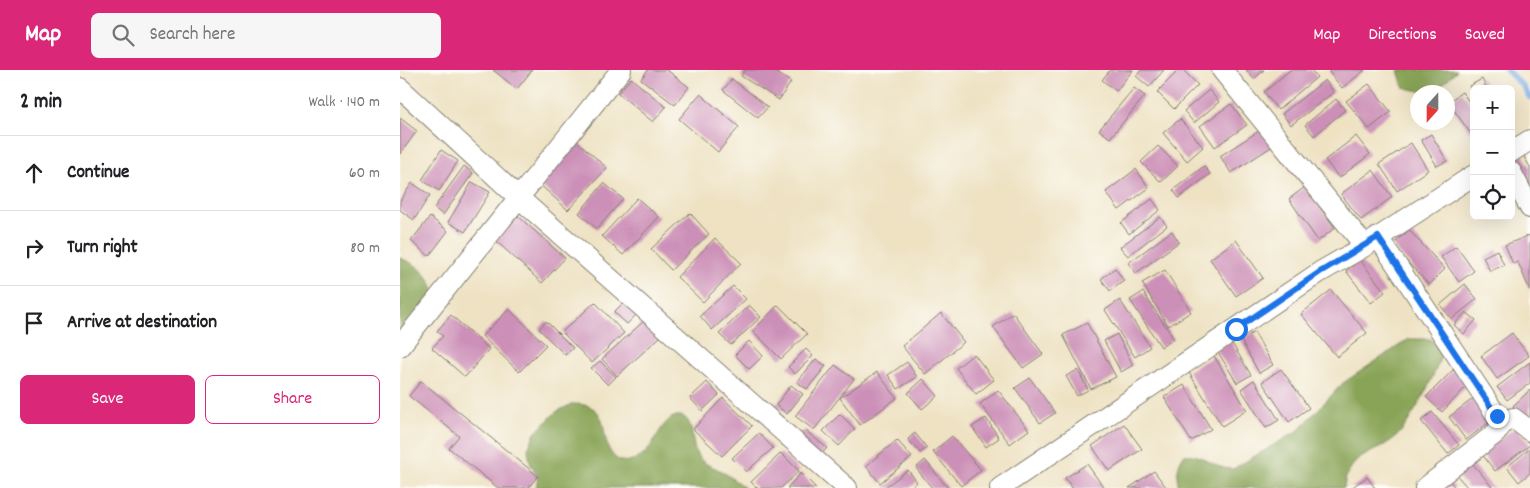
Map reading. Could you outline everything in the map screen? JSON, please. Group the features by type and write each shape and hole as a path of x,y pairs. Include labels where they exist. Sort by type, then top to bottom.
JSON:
{"street":[{"path":"400,346 621,70"},
{"path":"1222,70 1371,241 1501,424"},
{"path":"400,88 519,198 847,488"},
{"path":"1515,149 1530,140"},
{"path":"1513,175 1530,208"},
{"path":"1000,488 1320,272 1470,178"},
{"path":"1425,488 1496,433 1501,424 1513,418 1530,431"}],"green space":[{"path":"1398,70 1457,70 1442,85 1410,85 1410,89 1403,87"},
{"path":"400,258 424,273 432,284 437,299 400,346"},
{"path":"1409,339 1431,339 1441,354 1435,372 1402,430 1389,442 1363,456 1350,468 1344,488 1179,488 1178,471 1184,455 1197,456 1219,466 1233,469 1299,430 1343,383"},
{"path":"572,404 586,405 595,410 600,416 610,452 622,461 630,461 642,456 667,422 677,416 683,417 690,424 694,448 698,457 745,488 536,488 538,476 530,463 528,449 535,433 556,412"}],"building":[{"path":"493,70 532,70 517,89"},
{"path":"648,70 667,70 689,87 675,105 641,79"},
{"path":"745,70 772,70 791,82 779,100 741,76"},
{"path":"1110,70 1133,70 1116,91 1102,80"},
{"path":"1141,70 1164,70 1149,87 1136,76"},
{"path":"1179,70 1183,70 1198,85 1174,109 1157,92"},
{"path":"1246,70 1264,70 1254,79"},
{"path":"1290,70 1311,70 1317,77 1278,110 1264,92"},
{"path":"1331,70 1365,70 1342,88 1329,72"},
{"path":"631,78 666,107 653,122 618,93"},
{"path":"732,79 768,107 758,118 723,90"},
{"path":"1482,79 1485,85 1471,85"},
{"path":"1325,80 1334,92 1291,125 1282,114"},
{"path":"1369,84 1391,112 1369,129 1346,101"},
{"path":"1134,88 1145,96 1110,138 1099,130"},
{"path":"1209,90 1219,102 1194,123 1184,111"},
{"path":"1462,92 1470,103 1470,132 1455,112 1455,97"},
{"path":"700,94 739,127 718,152 679,119"},
{"path":"1336,99 1345,110 1314,136 1305,125"},
{"path":"1231,104 1247,125 1215,147 1200,126"},
{"path":"400,118 417,131 400,154"},
{"path":"1180,119 1203,147 1187,161 1163,133"},
{"path":"1265,127 1276,144 1231,173 1220,156"},
{"path":"1431,134 1447,161 1437,166 1421,140"},
{"path":"1356,136 1370,154 1339,178 1325,160"},
{"path":"576,140 607,168 568,210 537,182"},
{"path":"1411,143 1428,170 1397,191 1379,164"},
{"path":"1158,146 1178,166 1161,182 1141,162"},
{"path":"1519,148 1530,167 1530,191 1515,167 1515,154"},
{"path":"441,150 458,161 439,191 422,180"},
{"path":"464,166 473,173 443,215 434,208"},
{"path":"1204,166 1210,174 1179,198 1173,190"},
{"path":"1136,169 1149,188 1119,210 1106,192"},
{"path":"1373,170 1392,197 1361,220 1341,194"},
{"path":"472,182 490,192 465,232 448,222"},
{"path":"412,183 430,195 414,220 400,210 400,201"},
{"path":"604,183 623,199 597,229 579,213"},
{"path":"1305,187 1335,228 1318,241 1289,199"},
{"path":"637,198 659,217 623,255 602,236"},
{"path":"1152,199 1160,210 1129,234 1121,223"},
{"path":"690,213 709,234 671,270 651,249"},
{"path":"518,216 565,258 542,283 495,240"},
{"path":"430,217 448,231 429,256 411,241"},
{"path":"1160,217 1167,226 1128,256 1120,247"},
{"path":"1409,230 1445,269 1429,285 1392,245"},
{"path":"1172,231 1179,242 1136,273 1128,263"},
{"path":"1530,235 1530,291 1518,262 1513,264 1505,245"},
{"path":"715,238 741,263 703,302 677,277"},
{"path":"1236,240 1263,278 1236,296 1210,259"},
{"path":"1456,246 1474,271 1459,282 1441,257"},
{"path":"1497,250 1504,265 1490,271 1483,257"},
{"path":"1360,260 1385,292 1371,303 1346,271"},
{"path":"1115,268 1124,281 1110,291 1101,279"},
{"path":"1165,270 1191,312 1168,326 1142,283"},
{"path":"1465,284 1477,299 1452,319 1440,305"},
{"path":"733,286 746,299 712,330 700,316"},
{"path":"1331,290 1367,333 1337,357 1301,314"},
{"path":"1143,292 1174,339 1161,347 1130,300"},
{"path":"1120,300 1150,347 1135,357 1105,310"},
{"path":"595,302 624,333 592,363 562,332"},
{"path":"623,303 636,315 627,324 614,312"},
{"path":"749,305 761,317 731,345 719,334"},
{"path":"778,305 807,334 781,359 753,331"},
{"path":"509,309 546,345 519,372 482,336"},
{"path":"1466,312 1476,320 1464,334 1454,325"},
{"path":"941,313 964,342 925,374 902,346"},
{"path":"1013,313 1043,354 1023,368 993,327"},
{"path":"451,315 489,349 465,377 432,348 443,336 437,331"},
{"path":"645,320 660,337 617,376 602,359"},
{"path":"546,321 573,348 565,355 539,329"},
{"path":"1087,323 1116,377 1091,389 1063,335"},
{"path":"1254,332 1273,365 1259,373 1241,340"},
{"path":"1512,333 1529,356 1497,379 1481,356"},
{"path":"1117,334 1133,365 1121,372 1104,341"},
{"path":"1230,340 1251,375 1237,383 1216,349"},
{"path":"749,341 763,356 749,369 735,355"},
{"path":"806,349 813,356 795,374 788,367"},
{"path":"974,354 994,380 976,394 956,368"},
{"path":"1214,356 1247,410 1222,426 1188,371"},
{"path":"816,359 826,366 807,389 797,382"},
{"path":"600,361 616,377 608,385 591,368"},
{"path":"907,362 917,377 898,389 888,375"},
{"path":"1530,362 1530,383 1507,400 1497,387"},
{"path":"835,365 854,379 814,430 795,416"},
{"path":"1281,369 1309,408 1289,422 1262,382"},
{"path":"1078,370 1088,390 1077,396 1066,376"},
{"path":"1453,370 1468,385 1442,412 1426,397"},
{"path":"877,372 897,398 860,425 840,398"},
{"path":"1030,378 1055,413 1040,423 1015,388"},
{"path":"923,379 938,396 922,409 908,393"},
{"path":"1254,380 1279,420 1266,428 1241,389"},
{"path":"421,381 538,476 528,488 498,488 449,448 459,436 409,396"},
{"path":"707,382 719,395 702,411 690,398"},
{"path":"791,385 803,394 787,414 776,405"},
{"path":"1184,385 1211,429 1191,441 1164,397"},
{"path":"998,390 1029,430 1010,444 980,404"},
{"path":"1530,390 1530,425 1513,406"},
{"path":"723,398 752,426 722,456 693,429"},
{"path":"1474,398 1491,421 1466,440 1449,417"},
{"path":"1432,412 1459,445 1448,454 1421,421"},
{"path":"840,414 855,429 839,446 823,431"},
{"path":"986,418 999,438 986,447 972,427"},
{"path":"1124,424 1142,449 1109,471 1092,446"},
{"path":"1516,427 1530,445 1495,471 1481,453"},
{"path":"805,430 827,448 819,457 797,438"},
{"path":"759,433 773,448 746,472 732,458"},
{"path":"915,433 927,448 920,453 908,439"},
{"path":"952,436 981,470 961,486 933,452"},
{"path":"897,440 912,457 880,483 866,466"},
{"path":"1530,448 1530,473 1519,482 1507,467"},
{"path":"781,453 799,471 781,488 757,488 751,482"},
{"path":"1468,458 1493,488 1468,488 1453,471"},
{"path":"925,460 948,488 932,488 916,468"},
{"path":"1087,464 1104,488 1072,488 1065,478"},
{"path":"908,470 917,482 910,488 884,488"},
{"path":"1154,471 1165,488 1129,488"},
{"path":"801,473 816,488 787,488"},
{"path":"1367,477 1375,488 1351,488"},
{"path":"1448,478 1455,488 1435,488"}],"waterway":[{"path":"1506,70 1522,85 1530,98"}],"route":[{"path":"1236,329 1320,272 1378,237 1497,416"}]}
